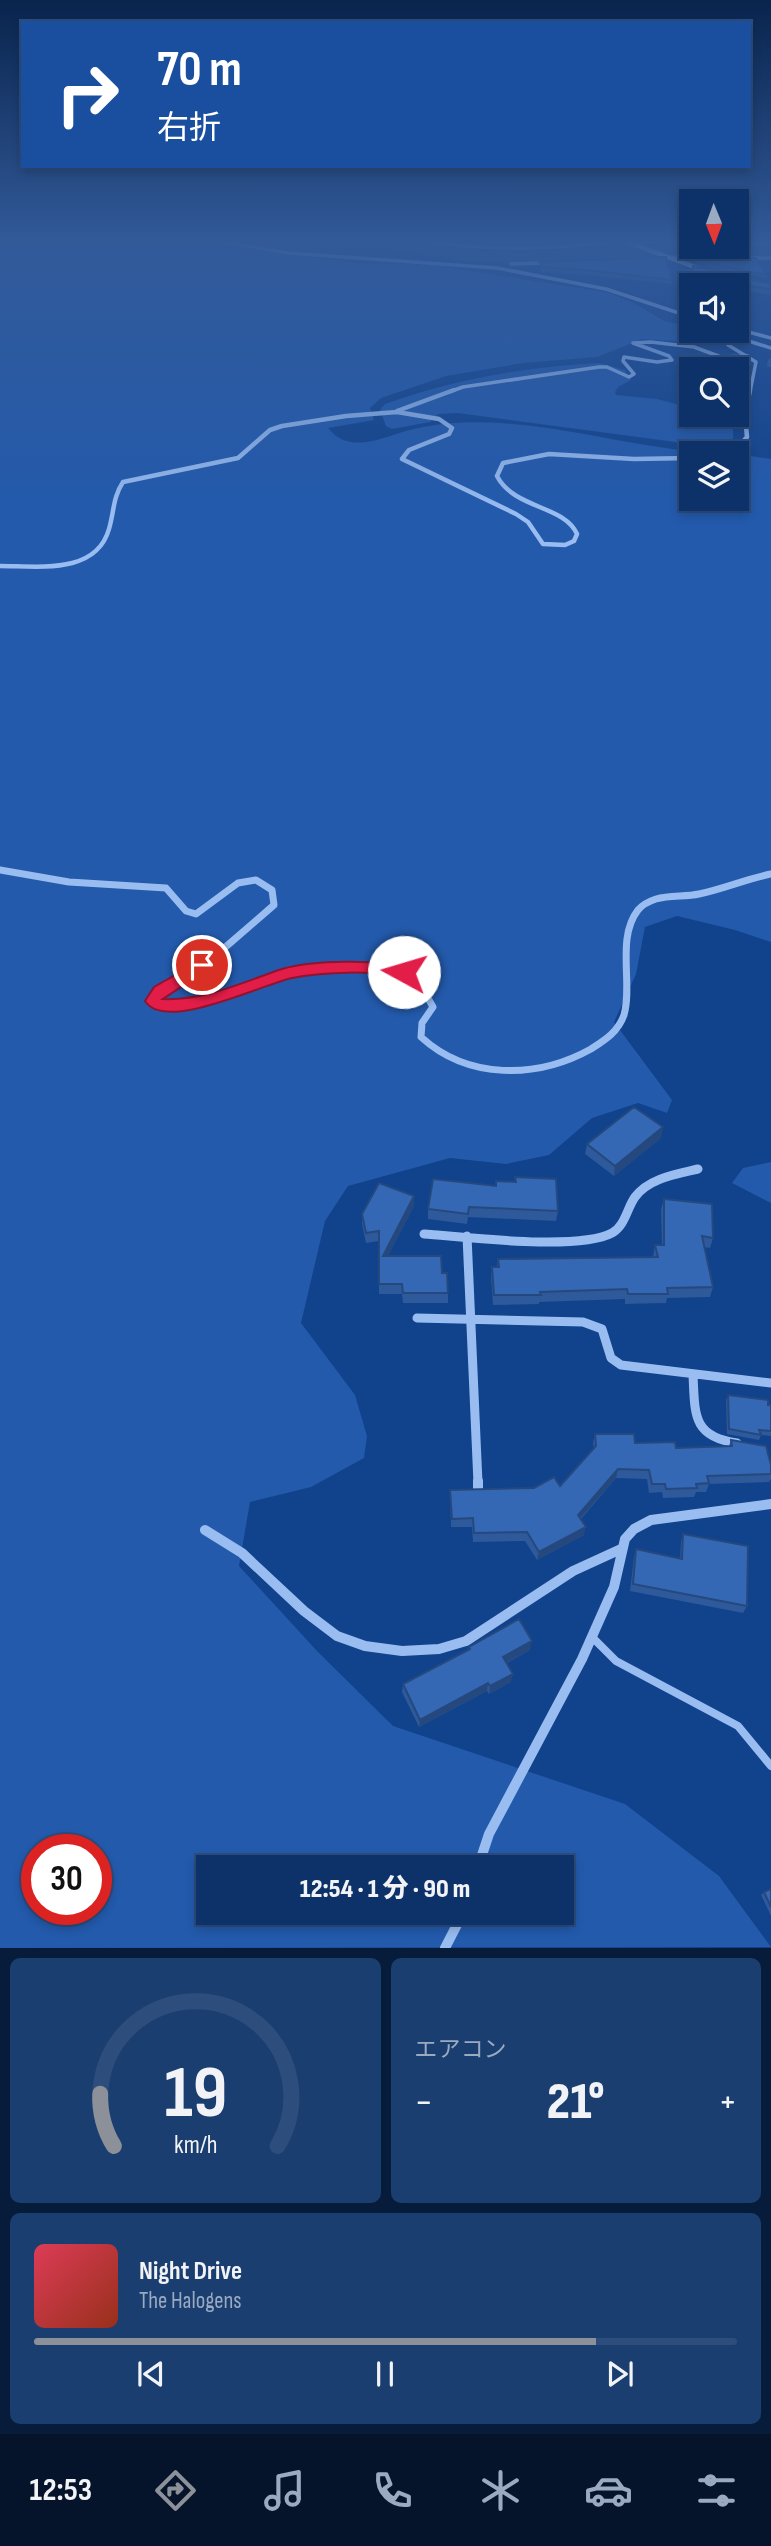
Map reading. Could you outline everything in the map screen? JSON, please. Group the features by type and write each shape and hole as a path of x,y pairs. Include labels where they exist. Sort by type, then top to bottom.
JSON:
{"street":[{"path":"749,332 771,338"},
{"path":"743,441 747,436 745,416 756,362 728,345 725,340 742,339 771,348"},
{"path":"397,412 419,401 463,387 599,367 607,367 629,377 634,374 623,361 624,357 657,362 672,360 669,356 633,344 641,341 685,345 721,356 748,356"},
{"path":"0,566 75,563 96,555 107,534 117,492 123,482 238,458 275,428 397,412 433,415 452,428 449,434 404,453 402,459 516,514 528,522 543,544 554,546 574,541 576,529 572,523 502,487 497,476 503,463 529,455 553,453 590,454 623,459 679,458"},
{"path":"0,870 69,882 166,888 174,892 182,910 188,914 196,914 238,883 256,880 272,890 274,905 214,957 154,996 156,1005 204,1002 288,973 380,967 404,972 426,992 433,1007 422,1023 421,1037 433,1051 458,1063 481,1068 532,1069 564,1062 603,1042 618,1028 625,1010 630,929 634,915 642,906 659,898 702,893 771,874"},
{"path":"424,1234 563,1241 596,1239 614,1232 625,1221 630,1204 640,1189 661,1178 698,1170"},
{"path":"467,1236 478,1488"},
{"path":"417,1318 583,1322 602,1329 611,1358 621,1365 771,1383"},
{"path":"693,1375 700,1424 708,1436 752,1446"},
{"path":"483,1855 499,1814 592,1637 614,1587 625,1539 634,1529 651,1520 771,1504"},
{"path":"205,1530 245,1554 312,1617 337,1636 369,1648 402,1651 433,1651 467,1641 584,1563 621,1549"},
{"path":"445,1948 457,1925"}],"lane":[{"path":"592,1637 616,1661 738,1726 771,1766"}],"shaded area":[{"path":"0,332 679,332 679,341 642,339 597,357 523,363 446,376 381,398 370,408 374,420 328,428 345,441 365,442 438,425 503,423 679,450 679,511 749,511 749,456 771,459 771,942 677,916 645,927 636,974 614,1022 672,1100 667,1113 638,1103 592,1118 549,1155 506,1164 450,1158 348,1186 325,1221 301,1323 355,1395 367,1436 364,1458 311,1487 250,1502 239,1566 317,1651 393,1726 625,1804 719,1876 771,1947 0,1948"},
{"path":"599,363 625,370 631,380 618,387 616,395 657,399 679,405 679,427 733,427 733,440 679,442 458,413 438,414 430,422 392,429 386,426 380,410 385,404 411,395 464,381 544,368"},
{"path":"771,1162 771,1203 732,1183 743,1168"}],"building":[{"path":"634,1107 663,1127 615,1166 587,1144"},
{"path":"515,1177 556,1179 558,1211 469,1207 468,1214 428,1209 433,1179 496,1186 496,1181 516,1182"},
{"path":"379,1183 414,1196 383,1256 441,1256 442,1273 447,1273 448,1293 403,1293 402,1284 379,1284 379,1231 366,1233 362,1214"},
{"path":"664,1199 712,1204 713,1238 702,1236 713,1287 667,1288 668,1294 628,1294 627,1289 540,1292 541,1295 494,1295 492,1267 499,1267 498,1259 658,1257 655,1245 664,1245"},
{"path":"728,1395 768,1400 768,1405 771,1405 771,1431 759,1430 761,1435 729,1429"},
{"path":"595,1434 634,1434 635,1443 675,1442 676,1448 732,1446 731,1440 766,1446 771,1474 707,1476 709,1483 696,1484 697,1488 666,1489 665,1484 652,1484 649,1470 618,1469 578,1515 586,1527 539,1552 527,1532 474,1533 473,1518 452,1519 450,1490 534,1488 554,1477 560,1486 596,1446"},
{"path":"683,1534 748,1546 747,1606 633,1584 636,1549 682,1559"},
{"path":"519,1619 532,1641 503,1657 513,1674 490,1686 488,1683 420,1720 403,1684 470,1649 469,1647"},
{"path":"771,1889 771,1907 764,1892"}],"route":[{"path":"202,965 154,996 156,1005 204,1002 288,973 380,967 404,972"}]}
